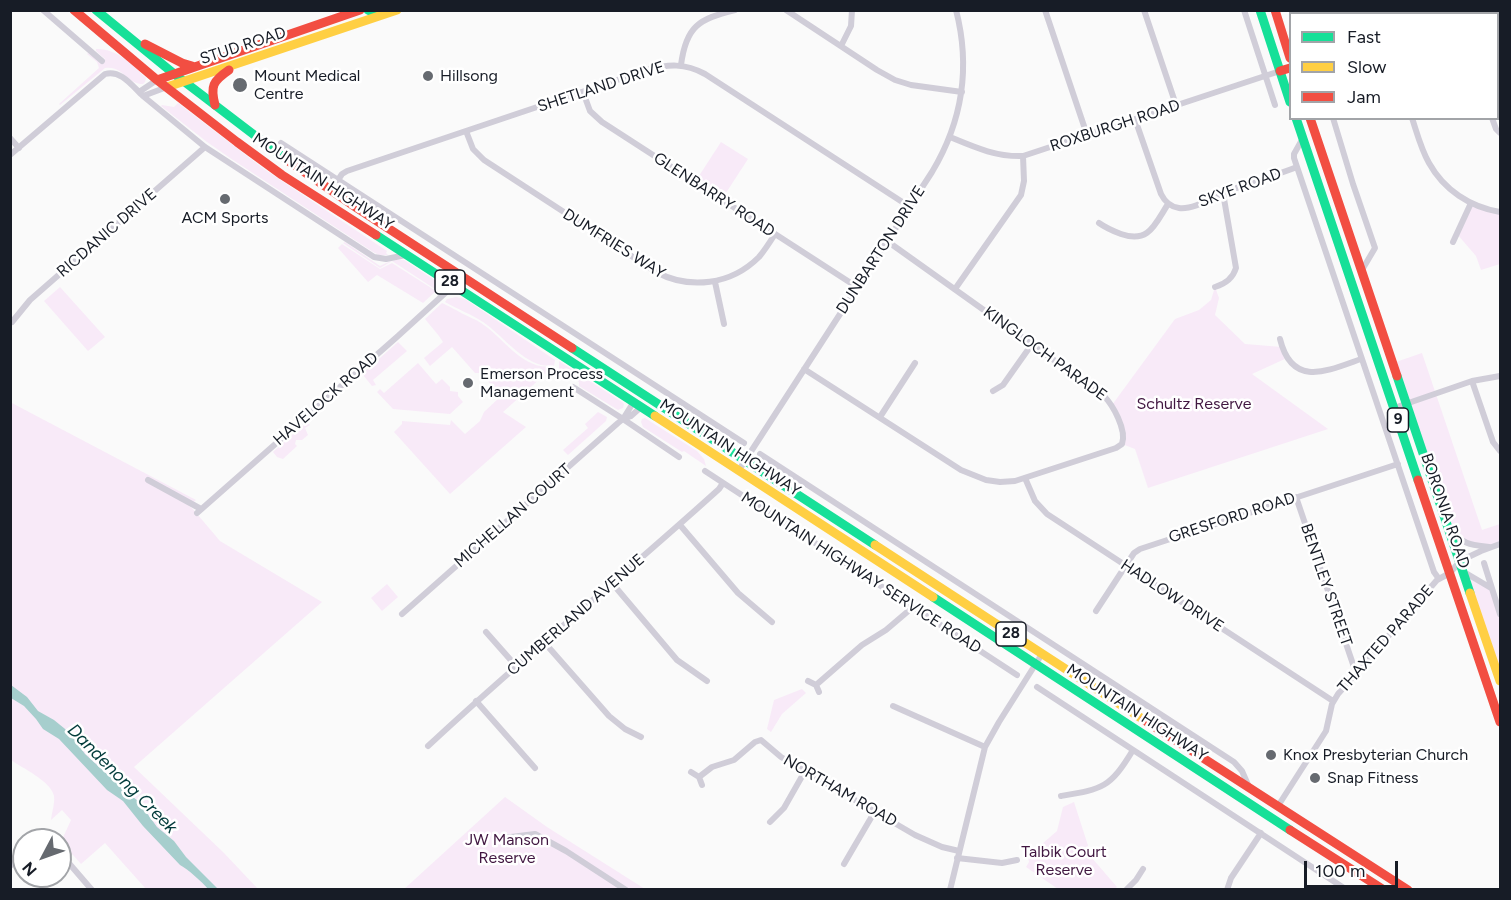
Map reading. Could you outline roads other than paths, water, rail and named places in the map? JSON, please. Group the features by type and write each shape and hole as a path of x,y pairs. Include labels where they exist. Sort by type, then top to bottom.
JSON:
{"main road":[{"name":"MOUNTAIN HIGHWAY","path":"74,10 157,80 282,175 1384,890"},
{"name":"MOUNTAIN HIGHWAY","path":"96,10 184,82 326,187 1408,890"},
{"name":"STUD ROAD","path":"157,80 360,10"},
{"path":"368,10 372,12 388,10"},
{"name":"STUD ROAD","path":"167,87 397,10"},
{"path":"1260,10 1289,99"},
{"path":"1275,10 1289,55"},
{"path":"114,26 154,50 194,66"},
{"path":"261,44 267,49 280,50"},
{"path":"215,105 211,92 214,82 238,64"},
{"path":"1280,72 1289,68"},
{"name":"BORONIA ROAD","path":"1297,120 1500,722"},
{"name":"BORONIA ROAD","path":"1312,120 1500,681"},
{"path":"259,139 260,151 282,175"},
{"path":"454,285 460,275"},
{"path":"637,406 644,395"},
{"path":"810,503 817,514 815,522"},
{"path":"1172,753 1179,742"},
{"path":"1187,763 1195,752"},
{"path":"1355,872 1362,860"}],"street":[{"path":"43,10 102,61"},
{"path":"681,65 686,40 695,27 709,18 735,10"},
{"path":"786,10 886,75 903,83 962,92"},
{"path":"841,46 851,26 852,10"},
{"name":"DUNBARTON DRIVE","path":"739,470 910,207 950,137 962,92 964,70 956,10"},
{"path":"1045,10 1087,135"},
{"path":"1144,10 1176,105"},
{"path":"1244,10 1275,105"},
{"name":"SHETLAND DRIVE","path":"338,180 347,171 653,68 681,65 705,74 910,207"},
{"path":"10,155 105,74 111,72 124,78 205,147 374,257 386,259 408,255"},
{"name":"ROXBURGH ROAD","path":"950,137 996,154 1023,156 1280,72"},
{"path":"141,94 157,80"},
{"path":"141,94 167,87"},
{"name":"GLENBARRY ROAD","path":"583,92 589,107 598,119 857,287"},
{"path":"1099,223 1130,237 1137,237 1151,229 1168,204 1159,189 1135,119"},
{"path":"1334,120 1375,248 1362,270"},
{"path":"1413,120 1429,164 1443,182 1471,204 1500,212"},
{"path":"1493,120 1500,133"},
{"name":"DUMFRIES WAY","path":"466,131 470,144 484,160 656,272 682,282 715,282 739,272 753,263 776,234"},
{"path":"10,138 19,148"},
{"name":"BORONIA ROAD","path":"1303,138 1293,155 1434,572 1439,579"},
{"path":"280,143 744,443"},
{"name":"RICDANIC DRIVE","path":"12,322 30,300 205,147"},
{"path":"955,289 1021,195 1024,181 1023,156"},
{"name":"SKYE ROAD","path":"1168,204 1179,208 1187,207 1297,167"},
{"path":"1215,287 1234,274 1236,268 1223,193"},
{"path":"1454,242 1471,204"},
{"name":"KINGLOCH PARADE","path":"804,369 961,470 986,480 996,482 1025,478 1122,444 1124,438 1109,400 887,241"},
{"path":"715,282 724,324"},
{"name":"HAVELOCK ROAD","path":"148,480 199,511 454,285"},
{"path":"1280,339 1289,362 1306,372 1321,372 1362,359"},
{"path":"993,391 1003,385 1032,344"},
{"path":"880,417 915,363"},
{"path":"1394,408 1473,381 1500,376"},
{"path":"1473,381 1491,437 1500,451"},
{"path":"573,387 679,457"},
{"name":"MICHELLAN COURT","path":"402,614 623,418 631,416 637,406"},
{"path":"760,454 799,479"},
{"name":"GRESFORD ROAD","path":"1096,611 1134,553 1140,549 1398,464"},
{"name":"MOUNTAIN HIGHWAY SERVICE ROAD","path":"705,471 1017,675"},
{"name":"HADLOW DRIVE","path":"1025,478 1035,501 1047,514 1333,701"},
{"path":"780,483 799,479"},
{"name":"MOUNTAIN HIGHWAY","path":"799,479 1234,762 1242,771 1250,787"},
{"name":"CUMBERLAND AVENUE","path":"428,746 476,701 680,525 723,483"},
{"name":"BENTLEY STREET","path":"1296,498 1356,673"},
{"path":"680,525 738,593 772,622"},
{"path":"1448,525 1463,542 1490,547"},
{"path":"1450,573 1460,561 1500,544"},
{"path":"1484,563 1500,614"},
{"path":"1464,572 1492,588"},
{"name":"THAXTED PARADE","path":"1278,806 1326,731 1333,701 1439,579 1450,573"},
{"path":"612,584 677,660 707,681"},
{"path":"816,685 862,645 886,630 913,607"},
{"path":"486,632 516,666"},
{"path":"544,642 609,716 625,729 641,737"},
{"path":"950,890 985,747 1042,654"},
{"path":"808,681 816,685 819,692"},
{"name":"MOUNTAIN HIGHWAY","path":"1037,687 1347,890"},
{"path":"476,701 535,768"},
{"path":"893,706 985,747"},
{"name":"NORTHAM ROAD","path":"699,777 712,767 734,760 758,740 764,741 776,753 875,812 929,842 958,851"},
{"path":"1061,796 1095,790 1108,783 1118,774 1133,750"},
{"path":"770,822 784,808 805,771"},
{"path":"691,772 699,777 702,785"},
{"path":"844,864 875,812"},
{"path":"1227,890 1231,878 1261,833"},
{"path":"503,838 536,834 626,890"},
{"path":"957,858 1002,863 1017,860"},
{"path":"72,867 92,890"},
{"path":"1126,890 1143,869"}],"water":[{"path":"11,685 27,697 38,711 70,733 85,754 138,801 157,827 174,841 186,857 218,889 208,889 180,865 123,801 107,790 59,739 43,729 24,706 11,698"}],"place":[{"name":"Hillsong","path":"428,76"},
{"name":"Mount Medical Centre","path":"240,85"},
{"name":"ACM Sports","path":"225,199"},
{"name":"Emerson Process Management","path":"468,383"},
{"name":"Knox Presbyterian Church","path":"1271,755"},
{"name":"Snap Fitness","path":"1315,778"}],"park label":[{"name":"Schultz Reserve","path":"1194,404"},
{"name":"JW Manson Reserve","path":"507,849"},
{"name":"Talbik Court Reserve","path":"1064,861"}],"water label":[{"name":"Dandenong Creek","path":"122,779"}]}
